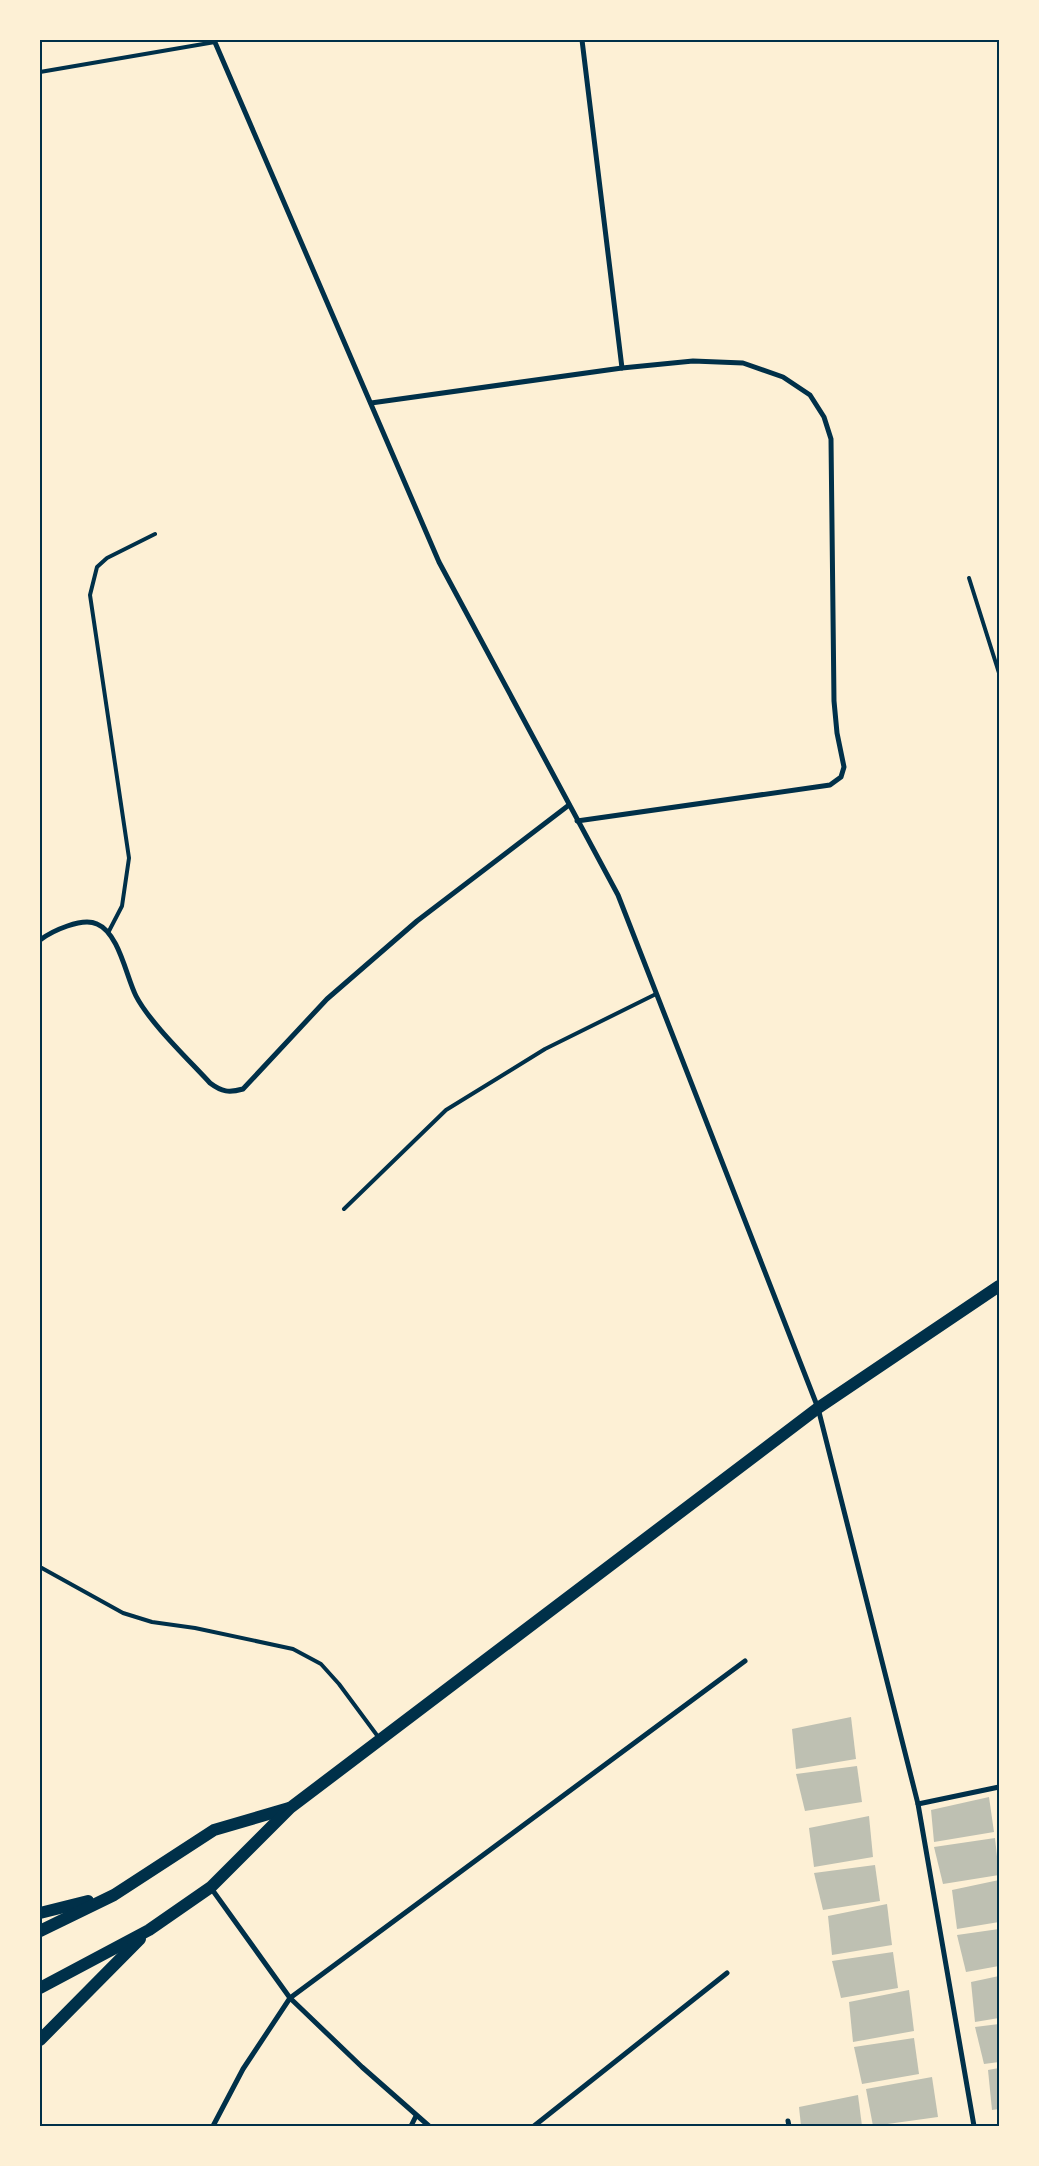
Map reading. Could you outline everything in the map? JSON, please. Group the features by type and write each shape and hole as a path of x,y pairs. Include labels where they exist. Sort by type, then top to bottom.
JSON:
{"main road":[{"path":"40,1988 149,1930 211,1887 290,1808 818,1408 999,1286"},
{"path":"40,1931 114,1895 214,1830 290,1808"},
{"path":"40,1914 114,1895"},
{"path":"40,2040 149,1930"}],"street":[{"path":"582,40 622,368"},
{"path":"214,41 439,562 618,895 818,1408 918,1804 974,2126"},
{"path":"371,403 622,368 693,361 743,363 784,377 810,395 824,417 831,439 834,701 837,733 844,767 841,777 830,785 578,820"},
{"path":"40,940 73,924 96,923 109,931 136,997 153,1019 210,1083 219,1090 228,1093 236,1091 243,1089 327,999 417,922 569,806"},
{"path":"213,2126 243,2069 290,1998 745,1661"},
{"path":"918,1804 999,1787"},
{"path":"211,1887 290,1998 362,2067 428,2126"},
{"path":"534,2126 727,1973"},
{"path":"411,2126 416,2116"}],"lane":[{"path":"40,72 214,41"},
{"path":"109,931 122,906 129,858 90,595 97,567 107,558 155,534"},
{"path":"969,578 999,673"},
{"path":"344,1209 446,1110 545,1049 656,994"},
{"path":"40,1567 123,1613 152,1622 195,1628 293,1649 321,1664 339,1684 380,1740"}],"building":[{"path":"851,1717 856,1759 796,1769 792,1729"},
{"path":"857,1766 862,1802 805,1811 796,1774"},
{"path":"989,1797 994,1832 934,1842 931,1810"},
{"path":"869,1816 873,1857 814,1867 809,1828"},
{"path":"995,1838 999,1875 943,1884 934,1847"},
{"path":"875,1865 880,1901 823,1910 814,1873"},
{"path":"999,1880 999,1922 957,1929 952,1890"},
{"path":"887,1904 892,1945 832,1955 828,1916"},
{"path":"999,1929 999,1966 966,1972 957,1935"},
{"path":"893,1952 898,1988 841,1998 832,1961"},
{"path":"999,1976 999,2018 975,2022 971,1982"},
{"path":"909,1990 914,2031 853,2042 849,2002"},
{"path":"999,2024 999,2062 984,2064 975,2027"},
{"path":"914,2038 919,2074 862,2084 854,2047"},
{"path":"999,2068 999,2109 992,2110 988,2070"},
{"path":"932,2077 938,2117 873,2126 866,2089"},
{"path":"858,2095 862,2126 801,2126 799,2107"}]}
